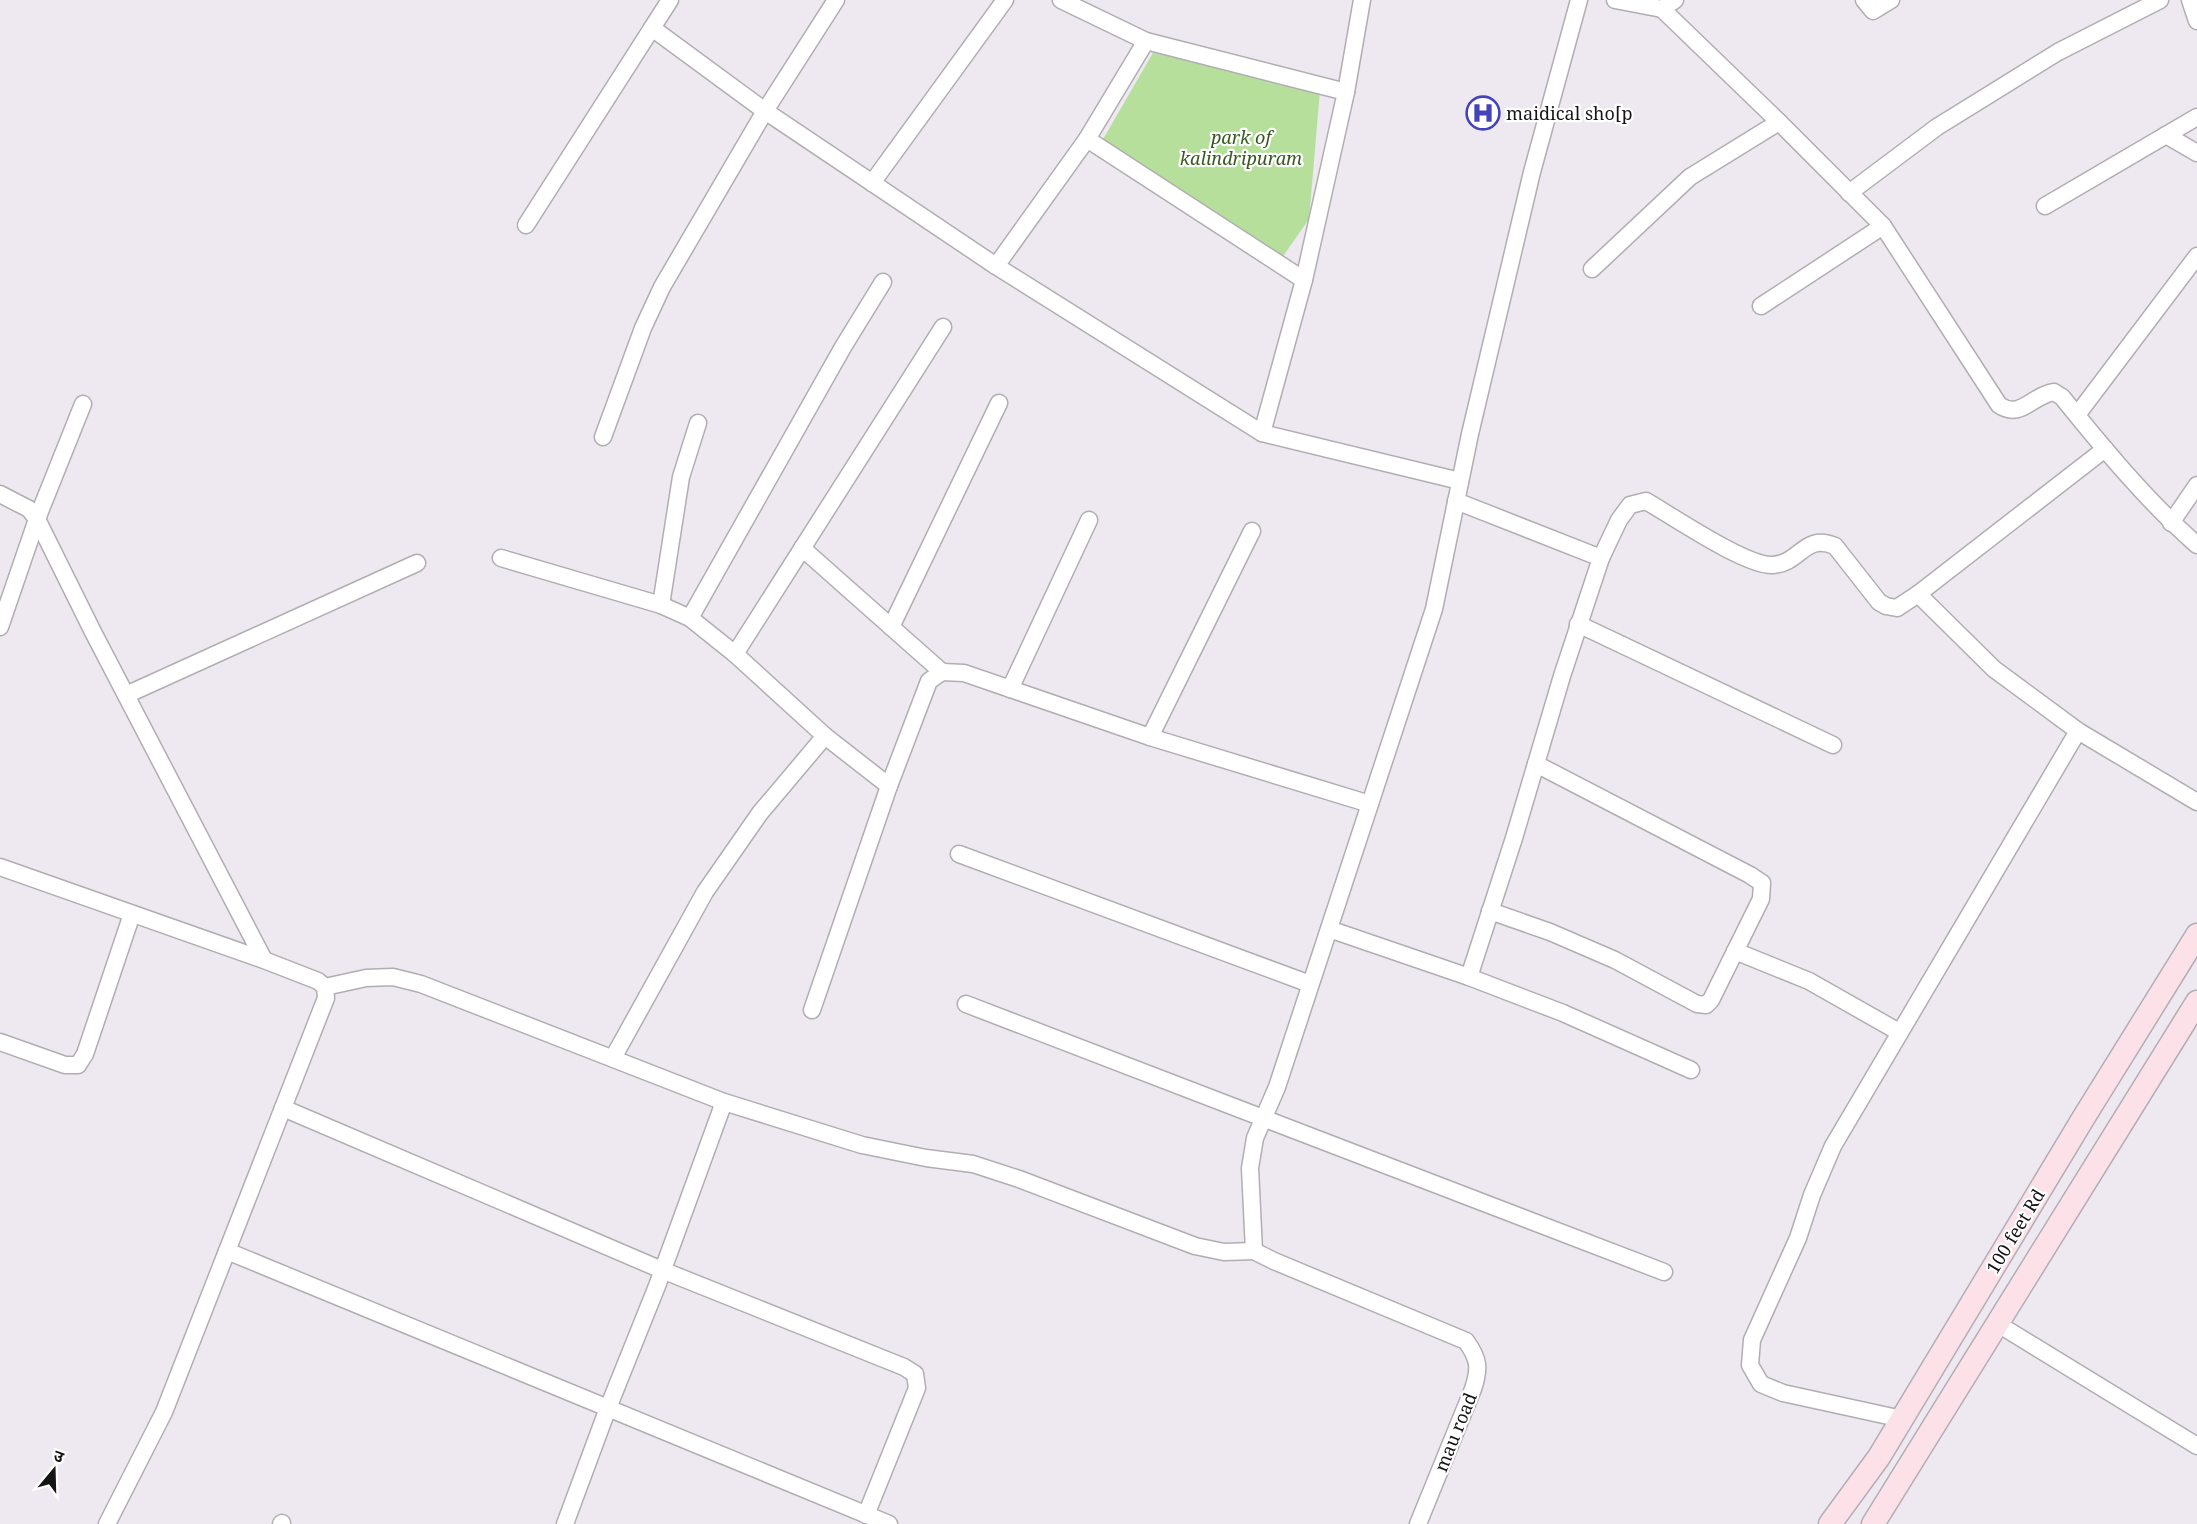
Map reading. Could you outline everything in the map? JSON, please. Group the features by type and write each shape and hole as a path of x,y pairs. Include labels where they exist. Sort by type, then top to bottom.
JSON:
{"main road":[{"name":"100 feet Rd","path":"1830,1524 1879,1457 2084,1117 2197,935"},
{"path":"1873,1524 2197,1002"}],"street":[{"path":"526,225 670,0"},
{"path":"603,437 643,328 662,287 765,111 836,0"},
{"path":"872,183 1005,0"},
{"path":"1061,0 1146,41 1346,92"},
{"path":"1262,433 1304,280 1346,92 1362,0"},
{"path":"325,987 366,978 393,977 421,984 724,1102 862,1145 926,1158 973,1164 1020,1179 1195,1246 1224,1252 1254,1251 1250,1168 1255,1138 1277,1087 1434,609 1460,481 1532,172 1579,0"},
{"path":"1615,0 1669,4 1779,122 1883,226 1999,405 2007,410 2018,410 2046,393 2054,392 2062,397 2171,523 2197,545"},
{"path":"1864,0 1873,11 1891,0"},
{"path":"1849,193 1937,127 2058,52 2160,0"},
{"path":"2190,0 2197,21"},
{"path":"652,28 765,111 996,266 1262,433 1460,481"},
{"path":"996,266 1087,140 1146,41"},
{"path":"2045,206 2197,117"},
{"path":"1592,269 1690,177 1779,122"},
{"path":"2166,135 2197,153"},
{"path":"1087,140 1304,280"},
{"path":"1761,306 1883,226"},
{"path":"2077,415 2197,256"},
{"path":"690,618 843,347 884,282"},
{"path":"735,654 943,327"},
{"path":"891,627 999,403"},
{"path":"0,627 37,519 83,404"},
{"path":"662,605 681,477 698,423"},
{"path":"1469,977 1578,624 1601,558 1619,520 1630,505 1646,501 1737,555 1757,563 1772,565 1788,562 1813,543 1835,546 1879,602 1897,608 2105,449"},
{"path":"2171,523 2197,485"},
{"path":"0,494 29,508 37,519 264,960"},
{"path":"1456,501 1601,558"},
{"path":"1010,689 1089,520"},
{"path":"1150,737 1252,531"},
{"path":"802,548 942,672"},
{"path":"501,558 662,605 690,618 735,654 825,736 889,786"},
{"path":"126,695 417,563"},
{"path":"1918,594 1994,669 2078,730 2197,802"},
{"path":"1578,624 1833,745"},
{"path":"812,1010 889,786 929,681 942,672 964,673 1150,737 1370,804"},
{"path":"1902,1419 1782,1393 1761,1384 1750,1365 1752,1340 1798,1238 1812,1195 1833,1146 2078,730"},
{"path":"613,1058 705,892 760,813 825,736"},
{"path":"1490,911 1550,932 1615,960 1697,1004 1706,1005 1711,1000 1761,899 1762,883 1536,764"},
{"path":"959,854 1310,984"},
{"path":"0,867 264,960 318,981 325,987 326,999 164,1412 107,1524"},
{"path":"0,1042 65,1065 78,1065 85,1054 132,914"},
{"path":"1329,929 1469,977 1563,1013 1691,1070"},
{"path":"1735,951 1809,981 1899,1032"},
{"path":"966,1004 1664,1272"},
{"path":"565,1524 724,1102"},
{"path":"283,1108 662,1270 893,1363 915,1374 917,1388 866,1515"},
{"path":"227,1251 889,1524"},
{"name":"mau road","path":"1254,1251 1274,1262 1466,1341 1476,1355 1479,1372 1418,1524"},
{"path":"1998,1324 2197,1446"}],"green space":[{"name":"park of kalindripuram","path":"1154,51 1320,91 1309,219 1279,262 1102,141"}],"place":[{"name":"maidical sho[p","path":"1483,113"}]}
